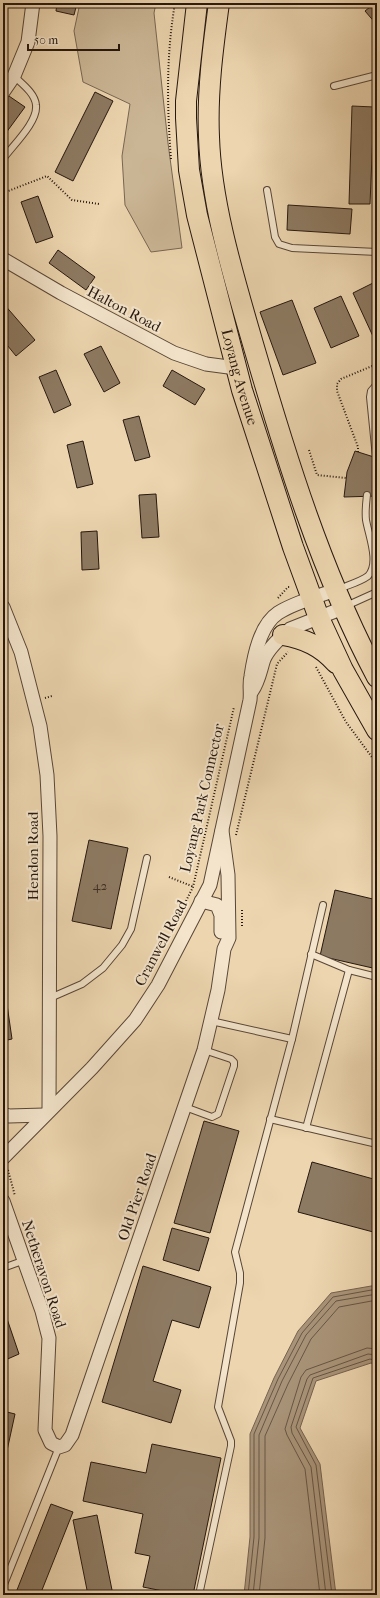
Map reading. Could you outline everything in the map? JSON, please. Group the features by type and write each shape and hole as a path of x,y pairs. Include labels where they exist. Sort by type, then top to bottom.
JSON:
{"main road":[{"name":"Loyang Avenue","path":"197,3 186,118 189,170 196,215 236,368 288,532 309,591 343,670 377,730"},
{"name":"Loyang Avenue","path":"219,3 210,78 209,131 211,165 216,198 239,295 287,457 339,599 377,677"},
{"path":"189,76 198,72 204,73 210,78"},
{"path":"287,643 314,644 326,652 343,670"}],"street":[{"path":"3,92 14,76 28,42 33,3"},
{"name":"Halton Road","path":"3,259 61,293 174,353 206,364 236,368"},
{"name":"Cranwell Road","path":"3,1158 92,1068 135,1020 158,985 210,884 251,692 250,678 261,638 268,622 309,591 339,599"},
{"name":"Cranwell Road","path":"251,692 258,683 265,658 287,643 290,629 320,618 339,599"},
{"name":"Hendon Road","path":"3,608 21,652 40,726 47,775 50,836 46,1113"},
{"name":"Old Pier Road","path":"59,1447 65,1445 72,1435 204,1050 211,1021 224,949 229,938 230,913 228,875 222,831"},
{"name":"Old Pier Road","path":"210,884 225,895 230,913"},
{"name":"Old Pier Road","path":"201,901 218,905 222,927 221,940 224,949"},
{"path":"3,1114 9,1116 46,1113"},
{"name":"Netheravon Road","path":"3,1201 25,1260 42,1311 49,1338 45,1430 50,1443 59,1447"}],"lane":[{"path":"3,159 35,118 36,104 28,90 14,76"},
{"path":"334,86 377,76"},
{"path":"267,190 275,237 279,244 292,248 377,252"},
{"path":"376,457 374,412 371,391 377,384"},
{"path":"367,495 365,508 366,520 376,563 372,572 367,577"},
{"name":"Cranwell Road","path":"339,599 367,577 377,575"},
{"name":"Cranwell Road","path":"339,599 376,593"},
{"path":"48,999 82,984 102,968 122,945 131,929 147,858"},
{"path":"199,1595 231,1446 231,1441 218,1407 240,1283 240,1273 235,1252 292,1039 323,905"},
{"path":"311,954 349,970 377,977"},
{"path":"306,1128 349,970"},
{"path":"211,1021 292,1039"},
{"path":"185,1107 212,1116 218,1114 234,1066 234,1062 231,1059 204,1050"},
{"path":"270,1119 377,1144"},
{"path":"3,1268 25,1260"},
{"path":"3,1587 59,1447"}],"path":[{"path":"3,193 47,176 72,200 100,204"},
{"path":"358,452 358,447 337,391 337,384 341,379 377,364"},
{"path":"309,450 317,475 346,478"},
{"path":"273,603 288,587 297,587 309,591"},
{"path":"235,838 278,664 286,653 287,643"},
{"path":"316,666 346,722 377,764"},
{"name":"Loyang Park Connector","path":"183,908 193,886 236,701"},
{"path":"169,877 187,884"}],"shaded area":[{"path":"80,3 156,3 154,13 168,143 182,248 151,252 125,205 122,156 130,104 83,82 74,31"}],"water":[{"path":"377,1285 377,1365 371,1363 316,1381 300,1428 320,1464 336,1595 244,1595 250,1537 250,1434 274,1378 298,1331 331,1293"}],"building":[{"path":"57,3 77,3 74,15 56,11"},
{"path":"377,3 377,25 365,11"},
{"path":"95,92 113,101 73,181 55,172"},
{"path":"6,94 25,107 3,137 3,98"},
{"path":"352,106 374,107 370,204 349,204"},
{"path":"38,196 53,237 36,243 21,202"},
{"path":"288,205 352,209 350,234 287,230"},
{"path":"58,250 95,277 86,290 49,263"},
{"path":"373,283 377,290 377,345 353,293"},
{"path":"341,296 359,336 331,348 314,308"},
{"path":"292,300 316,363 283,375 260,312"},
{"path":"3,303 35,340 16,356 3,340"},
{"path":"101,346 120,383 104,392 84,354"},
{"path":"56,370 71,405 54,413 39,377"},
{"path":"172,370 205,389 195,405 163,386"},
{"path":"139,416 150,457 135,461 123,420"},
{"path":"83,441 93,484 77,488 67,445"},
{"path":"355,451 377,458 377,496 344,497 347,472"},
{"path":"156,494 159,537 142,538 139,495"},
{"path":"97,531 99,569 82,570 81,532"},
{"path":"89,840 128,848 111,929 72,921"},
{"path":"335,890 377,900 377,969 320,956"},
{"path":"3,977 12,1039 3,1041"},
{"path":"204,1121 239,1131 210,1233 174,1223"},
{"path":"312,1162 377,1180 377,1233 298,1212"},
{"path":"172,1228 209,1238 199,1271 163,1260"},
{"path":"143,1266 211,1287 199,1328 172,1320 153,1381 181,1390 171,1423 102,1402"},
{"path":"3,1307 19,1354 3,1361"},
{"path":"3,1411 15,1414 3,1469"},
{"path":"152,1444 221,1458 193,1595 183,1595 143,1587 150,1556 135,1553 143,1514 83,1501 91,1462 146,1473"},
{"path":"51,1504 73,1512 40,1595 15,1595"},
{"path":"97,1515 113,1595 88,1595 73,1520"}]}
